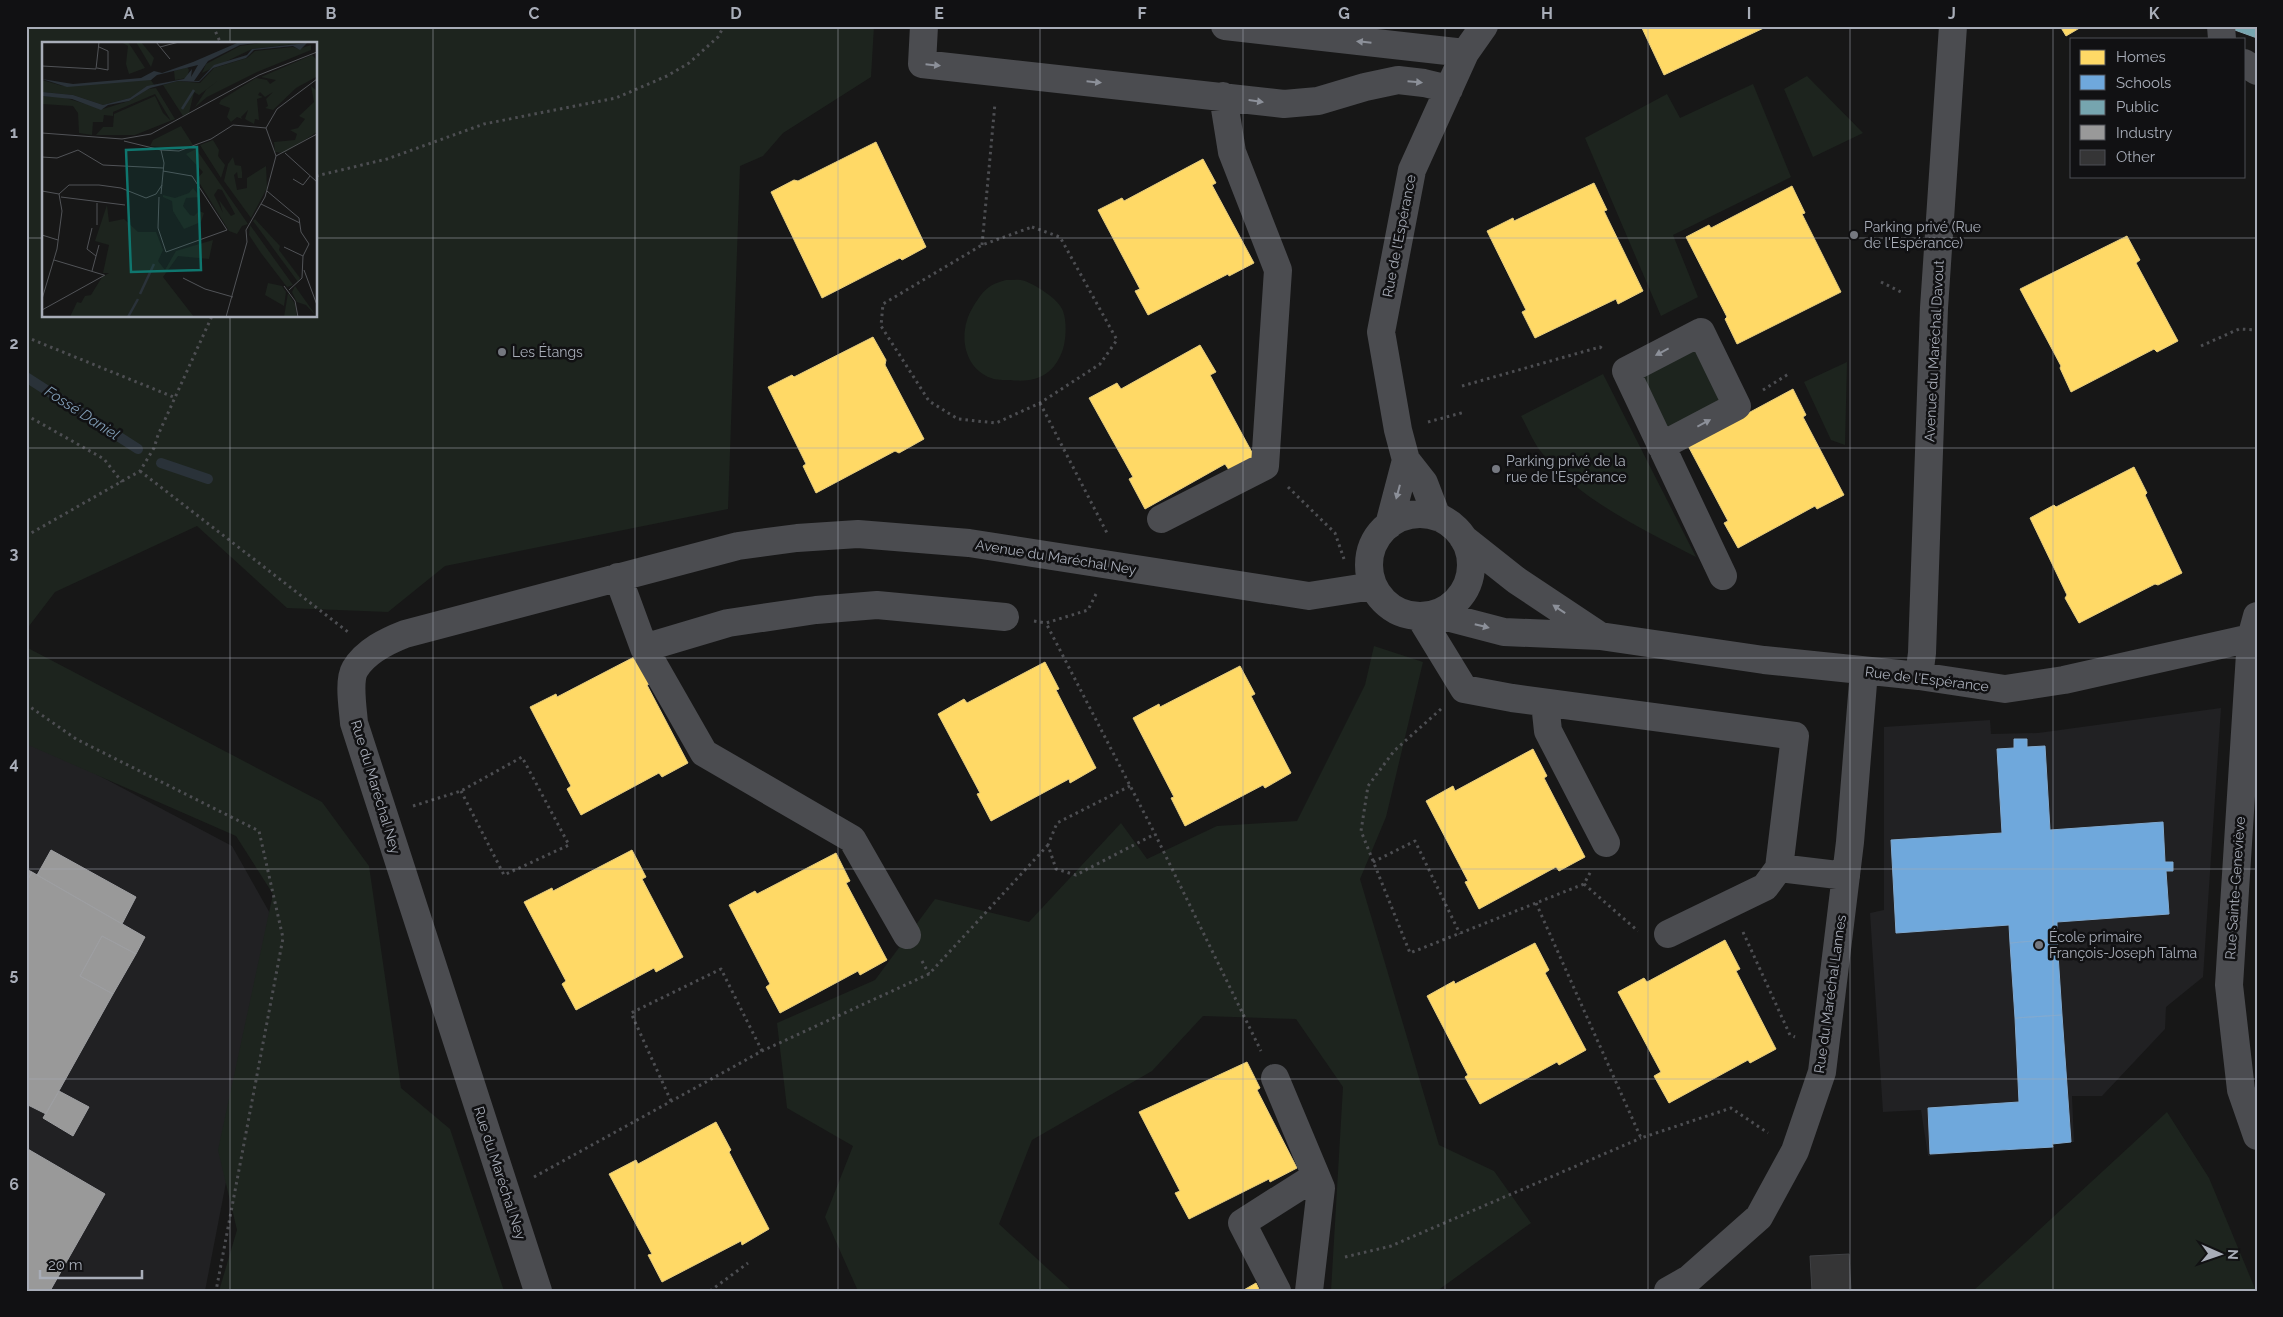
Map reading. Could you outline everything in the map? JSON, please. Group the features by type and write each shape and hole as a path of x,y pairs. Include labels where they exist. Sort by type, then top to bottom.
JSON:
{"street":[{"path":"924,26 922,64 1284,104 1318,101 1365,87 1398,80 1424,83 1449,89"},
{"path":"1225,26 1464,53"},
{"name":"Rue de l'Espérance","path":"1438,517 1424,483 1406,460 1398,430 1380,332 1412,170 1464,53 1484,26"},
{"name":"Avenue du Maréchal Davout","path":"1919,676 1922,653 1934,308 1953,26"},
{"path":"2246,64 2257,71"},
{"path":"1161,519 1266,466 1278,270 1232,152 1223,96"},
{"path":"1661,446 1737,406 1701,332 1626,372 1722,576"},
{"name":"Rue de l'Espérance","path":"1389,524 1406,460"},
{"path":"1421,514 1438,517 1452,526 1463,538 1469,552 1471,568 1468,583 1460,596 1449,607 1428,616 1406,615 1392,608 1380,598 1373,586 1369,569 1370,552 1377,537 1389,524 1404,516 1421,514"},
{"name":"Avenue du Maréchal Ney","path":"738,546 798,538 858,534 969,543 1309,596 1373,586"},
{"name":"Rue de l'Espérance","path":"1463,538 1516,580 1600,636"},
{"name":"Rue du Maréchal Ney","path":"538,1291 354,723 351,695 354,670 385,641 405,634 738,546"},
{"path":"618,578 644,648 704,753 852,838 906,935"},
{"path":"644,648 728,623 816,610 878,605 1005,617"},
{"path":"1428,616 1464,689 1545,703 1795,736 1779,868 1765,887 1668,934"},
{"name":"Rue de l'Espérance","path":"1428,616 1504,632 1600,636 1864,671 1919,676 2005,690 2064,680 2254,627"},
{"name":"Rue Sainte-Geneviève","path":"2254,627 2229,985 2241,1090 2257,1136"},
{"name":"Rue du Maréchal Lannes","path":"1668,1291 1689,1279 1759,1217 1795,1151 1822,1072 1846,876 1864,671"},
{"path":"1545,703 1548,731 1606,842"},
{"path":"1779,868 1846,876"},
{"path":"1275,1078 1322,1188 1310,1278"},
{"path":"1277,1291 1242,1223 1316,1176"}],"path":[{"path":"213,26 220,42"},
{"path":"318,176 387,159 484,124 616,98 667,76 689,63 718,37 724,26"},
{"path":"982,245 998,72"},
{"path":"1032,227 1060,237 1117,340 1100,364 1040,403 996,423 958,419 929,401 882,326 883,304 982,245 1032,227"},
{"path":"26,536 140,472 154,448 211,318"},
{"path":"2201,346 2239,329 2257,330"},
{"path":"26,337 176,398"},
{"path":"1462,386 1600,347 1626,372"},
{"path":"1040,403 1106,531 1109,565 1088,610 1046,623 1155,834 1275,1078"},
{"path":"1398,430 1465,412"},
{"path":"26,415 104,459 122,482"},
{"path":"1266,466 1335,533"},
{"path":"140,472 373,651"},
{"path":"1464,689 1394,751 1368,786 1361,831 1410,953 1584,884 1606,842"},
{"path":"26,704 76,739 259,831 283,938 216,1291"},
{"path":"384,815 461,791 522,757 569,845 504,875 461,791"},
{"path":"506,1192 762,1051 929,974 1048,845 1057,823 1130,786"},
{"path":"1048,845 1056,870 1076,875 1155,834"},
{"path":"1373,862 1415,841 1460,934"},
{"path":"1584,884 1641,935 1668,934"},
{"path":"1536,902 1640,1138"},
{"path":"1730,904 1790,1035 1825,1046"},
{"path":"671,1101 631,1012 721,969 762,1051"},
{"path":"1310,1278 1391,1246 1640,1138 1731,1108 1795,1151"},
{"path":"710,1291 748,1264"}],"shaded area":[{"path":"26,26 874,26 871,77 783,133 763,156 740,166 728,509 445,566 388,612 287,608 197,526 55,592 26,630"},
{"path":"1807,76 1863,133 1813,157 1784,89"},
{"path":"1753,84 1791,177 1673,235 1698,297 1661,316 1585,138 1667,94 1680,118"},
{"path":"1006,280 1023,280 1035,286 1047,293 1061,306 1063,311 1066,330 1063,349 1054,366 1035,379 1019,381 991,378 981,373 974,366 966,347 965,327 973,307 986,289"},
{"path":"1699,340 1729,403 1663,438 1633,374"},
{"path":"1847,362 1845,445 1831,440 1804,382"},
{"path":"1603,374 1696,557 1634,525 1592,499 1556,469 1533,440 1521,416"},
{"path":"1374,646 1423,662 1386,817 1360,879 1439,1145 1494,1171 1531,1223 1437,1291 1331,1291 1343,1087 1296,1019 1203,1016 1152,1071 1032,1140 999,1224 1072,1291 858,1291 825,1217 853,1146 787,1108 777,1023 875,980 935,899 1029,922 1121,823 1147,859 1217,826 1297,821 1365,685"},
{"path":"26,647 322,802 369,866 401,1088 450,1129 504,1291 219,1291 237,1230 218,1150 273,894 236,836 26,744"},
{"name":"École primaire François-Joseph Talma","path":"2221,708 2203,977 2166,1007 2165,1029 2102,1096 2072,1096 2074,1142 1928,1156 1921,1110 1883,1112 1870,913 1884,910 1884,727 1990,720 1991,734 2038,733"},
{"path":"26,737 232,846 276,924 205,1291 26,1291"},
{"path":"2167,1112 2209,1178 2256,1291 1973,1291"}],"building: Homes":[{"path":"1641,26 1768,26 1664,75"},
{"path":"2060,26 2083,26 2066,36"},
{"path":"876,142 926,247 902,260 900,258 822,298 771,192 794,180 798,181"},
{"path":"1203,159 1216,183 1212,185 1254,263 1229,276 1228,274 1148,315 1135,291 1140,289 1098,210 1122,198 1124,201"},
{"path":"1594,183 1607,210 1604,211 1643,291 1618,304 1616,299 1535,338 1522,312 1526,310 1487,231 1513,218 1514,221"},
{"path":"1792,186 1805,213 1802,214 1841,292 1737,344 1725,319 1727,317 1686,237 1709,225 1711,228"},
{"path":"2127,236 2140,260 2136,263 2178,341 2157,352 2154,349 2071,392 2060,368 2061,366 2020,289"},
{"path":"873,337 886,360 885,365 924,439 899,453 895,451 816,493 803,466 806,464 768,387 792,375 794,377"},
{"path":"1200,345 1216,372 1210,375 1254,456 1229,470 1225,464 1145,509 1129,479 1133,477 1089,398 1117,383 1121,389"},
{"path":"1793,389 1806,415 1803,417 1844,495 1817,509 1815,506 1738,548 1724,523 1728,521 1686,442 1713,432"},
{"path":"2134,467 2147,493 2145,495 2182,573 2158,585 2155,584 2079,623 2065,598 2067,595 2030,518 2054,505 2056,507"},
{"path":"636,656 651,683 647,685 688,763 662,777 659,773 581,815 567,789 571,786 530,707 556,694 557,697"},
{"path":"1045,662 1059,689 1056,690 1096,768 1070,783 1069,779 991,821 977,794 980,793 938,714 964,699 967,703"},
{"path":"1240,666 1255,694 1251,696 1291,773 1265,788 1263,785 1185,826 1171,798 1174,797 1133,718 1159,704 1160,707"},
{"path":"1533,749 1547,776 1544,778 1585,857 1559,871 1556,867 1479,909 1465,882 1468,881 1426,801 1453,786 1455,791"},
{"path":"632,850 646,877 642,879 683,957 656,972 654,968 576,1010 562,984 566,981 524,902 552,888 553,891"},
{"path":"836,853 850,881 846,883 887,960 860,975 858,971 780,1013 766,987 770,984 729,905 755,891 757,894"},
{"path":"1725,940 1740,969 1736,971 1776,1049 1750,1063 1748,1060 1669,1103 1654,1076 1661,1072 1618,992 1644,978 1647,982"},
{"path":"1535,943 1549,970 1545,973 1586,1050 1559,1065 1557,1062 1480,1104 1465,1077 1468,1075 1427,996 1454,981 1455,984"},
{"path":"1247,1062 1260,1088 1257,1090 1297,1168 1270,1182 1269,1179 1189,1219 1175,1193 1180,1191 1139,1112"},
{"path":"716,1122 731,1150 729,1152 769,1229 742,1245 741,1241 662,1282 648,1255 652,1254 609,1174 636,1160 638,1164"},
{"path":"1256,1283 1260,1291 1242,1291"}],"building: Schools":[{"path":"2014,739 2027,739 2027,747 2045,746 2050,830 2163,822 2165,862 2173,862 2173,871 2166,871 2169,914 2057,922 2057,939 2010,943 2009,925 1896,933 1891,840 2002,833 1997,749 2014,748"},
{"path":"2057,939 2062,1015 2015,1018 2010,943"},
{"path":"2062,1015 2071,1142 2052,1144 2053,1147 1930,1154 1928,1108 2019,1102 2015,1018"}],"building: Public":[{"path":"2233,26 2257,26 2257,38 2232,29"}],"building: Industry":[{"path":"51,850 136,897 122,924 37,875"},
{"path":"26,869 32,872 26,883"},
{"path":"32,872 145,937 136,954 102,936 80,976 113,994 46,1114 26,1104 26,883"},
{"path":"102,936 136,954 113,994 80,976"},
{"path":"59,1091 89,1107 73,1136 43,1118"},
{"path":"26,1148 105,1194 50,1291 26,1291"}],"building: Other":[{"path":"1849,1254 1851,1291 1812,1291 1810,1256"}],"waterway":[{"name":"Fossé Daniel","path":"26,377 138,449"},
{"name":"Fossé Daniel","path":"161,463 208,479"}],"place":[{"name":"Parking privé (Rue de l'Espérance)","path":"1854,235"},
{"name":"Les Étangs","path":"502,352"},
{"name":"Parking privé de la rue de l'Espérance","path":"1496,469"},
{"name":"École primaire François-Joseph Talma","path":"2039,945"}]}
